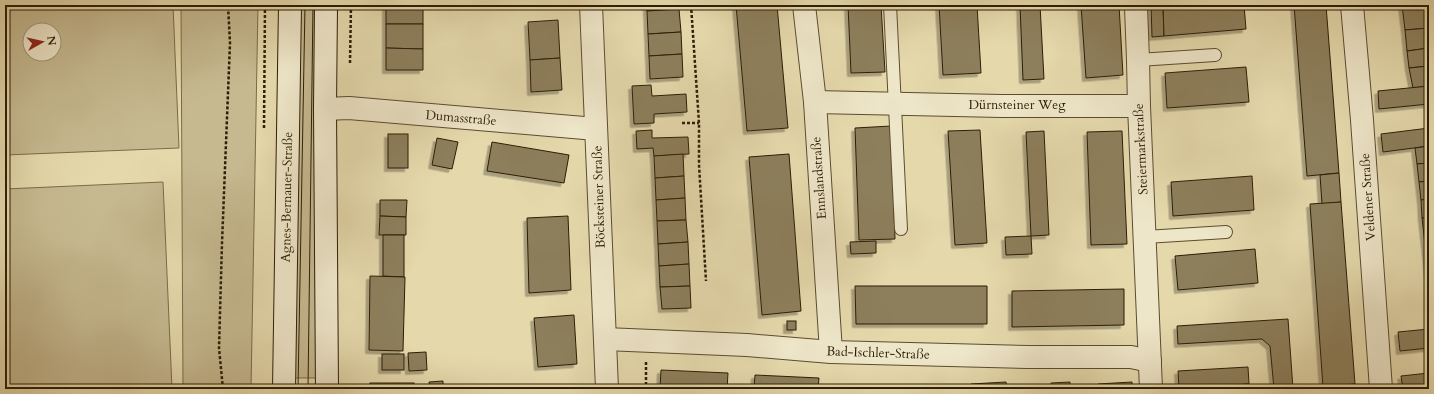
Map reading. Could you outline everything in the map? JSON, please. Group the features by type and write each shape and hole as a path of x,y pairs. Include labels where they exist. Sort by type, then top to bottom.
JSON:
{"street":[{"name":"Agnes-Bernauer-Straße","path":"284,389 290,5"},
{"path":"326,5 325,109 327,389"},
{"name":"Böcksteiner Straße","path":"591,5 607,389"},
{"name":"Ennslandstraße","path":"804,5 815,102 831,352"},
{"name":"Veldener Straße","path":"1352,5 1363,128 1381,389"},
{"name":"Steiermarkstraße","path":"1136,7 1152,389"},
{"name":"Dürnsteiner Weg","path":"815,102 1139,106"},
{"name":"Dumasstraße","path":"325,109 349,108 596,129"},
{"name":"Bad-Ischler-Straße","path":"605,339 747,345 831,352 1028,357 1131,357 1150,361"}],"lane":[{"path":"890,5 901,229"},
{"path":"1138,60 1215,55"},
{"path":"1146,238 1226,232"}],"path":[{"path":"223,389 219,348 230,43 228,5"},
{"path":"691,5 699,123 699,165 706,281"},
{"path":"682,124 699,123"},
{"path":"646,359 646,389"}],"shaded area":[{"path":"5,5 173,5 179,148 5,155"},
{"path":"181,5 258,5 251,389 183,389"},
{"path":"298,5 319,5 321,378 293,378"},
{"path":"163,182 172,389 5,389 5,189"}],"building":[{"path":"386,5 423,5 423,24 386,24"},
{"path":"647,5 679,5 679,9 647,11"},
{"path":"736,5 777,5 788,128 747,131"},
{"path":"848,5 881,5 885,72 851,73"},
{"path":"939,5 977,5 981,73 943,75"},
{"path":"1020,5 1040,5 1044,79 1023,80"},
{"path":"1081,5 1119,5 1123,75 1086,78"},
{"path":"1151,5 1163,5 1164,36 1152,37"},
{"path":"1163,5 1244,5 1246,29 1164,36"},
{"path":"1294,5 1326,5 1339,173 1307,176"},
{"path":"1402,5 1429,5 1429,28 1405,30"},
{"path":"679,9 681,32 648,34 647,11"},
{"path":"558,20 560,58 530,60 528,22"},
{"path":"386,24 423,24 423,49 386,48"},
{"path":"1429,28 1429,48 1407,51 1405,30"},
{"path":"681,32 682,54 649,56 648,34"},
{"path":"386,48 423,49 423,70 386,70"},
{"path":"1429,48 1429,66 1409,68 1407,51"},
{"path":"682,54 683,77 650,79 649,56"},
{"path":"560,58 562,90 531,92 530,60"},
{"path":"1429,66 1429,86 1413,88 1409,68"},
{"path":"1246,67 1249,102 1167,108 1165,73"},
{"path":"651,85 652,96 686,94 687,112 654,114 654,123 634,124 632,86"},
{"path":"1429,86 1429,104 1379,109 1378,91"},
{"path":"891,126 895,239 859,240 855,128"},
{"path":"1429,128 1429,146 1383,152 1381,134"},
{"path":"652,130 652,138 688,137 689,154 654,156 653,148 637,149 636,131"},
{"path":"980,130 987,243 955,245 948,131"},
{"path":"1044,131 1049,235 1031,236 1026,132"},
{"path":"1122,131 1127,244 1091,245 1087,132"},
{"path":"388,134 408,134 408,168 388,168"},
{"path":"437,138 458,142 452,169 432,165"},
{"path":"492,142 569,155 564,183 487,171"},
{"path":"1429,146 1429,163 1417,164 1415,148"},
{"path":"683,154 684,176 655,178 654,156"},
{"path":"789,154 801,311 762,315 749,157"},
{"path":"1429,163 1429,181 1419,182 1417,164"},
{"path":"1339,173 1341,202 1322,204 1320,175"},
{"path":"684,176 685,198 656,200 655,178"},
{"path":"1252,176 1254,210 1173,216 1171,182"},
{"path":"1429,181 1429,199 1421,200 1419,182"},
{"path":"685,198 686,220 657,221 656,200"},
{"path":"1429,199 1429,218 1422,218 1421,200"},
{"path":"380,200 407,200 406,217 380,216"},
{"path":"1341,202 1355,384 1323,387 1310,204"},
{"path":"380,216 406,217 406,235 379,235"},
{"path":"568,216 571,290 529,293 527,218"},
{"path":"1422,218 1429,218 1429,236 1424,236"},
{"path":"686,220 688,242 658,244 657,221"},
{"path":"383,235 404,235 404,277 383,276"},
{"path":"1031,236 1032,254 1006,255 1005,237"},
{"path":"1424,236 1429,236 1429,254 1426,254"},
{"path":"876,241 876,253 851,254 850,242"},
{"path":"688,242 689,264 659,266 658,244"},
{"path":"1255,249 1258,283 1178,290 1175,256"},
{"path":"1426,254 1429,254 1429,273 1428,273"},
{"path":"689,264 690,286 660,287 659,266"},
{"path":"370,276 405,277 403,351 369,350"},
{"path":"690,286 691,308 662,309 660,287"},
{"path":"855,286 987,286 987,324 856,324"},
{"path":"1124,289 1124,325 1012,327 1012,291"},
{"path":"574,315 577,364 538,367 534,318"},
{"path":"1288,319 1293,389 1274,389 1270,346 1262,339 1178,344 1177,326"},
{"path":"787,321 796,321 796,330 787,330"},
{"path":"1429,329 1429,348 1400,351 1398,332"},
{"path":"426,352 427,370 409,371 408,353"},
{"path":"382,354 404,354 404,370 382,370"},
{"path":"1248,367 1249,384 1179,388 1178,371"},
{"path":"661,370 728,373 727,389 660,389"},
{"path":"1429,373 1429,389 1403,389 1401,376"},
{"path":"755,375 819,378 818,389 754,389"},
{"path":"443,381 443,389 430,389 429,382"},
{"path":"1006,382 1007,389 971,389 971,384"},
{"path":"1070,382 1070,389 1051,389 1051,383"},
{"path":"1132,382 1132,389 1098,389 1098,384"},
{"path":"370,383 414,383 414,389 370,389"},
{"path":"1249,384 1249,389 1214,389 1214,386"},
{"path":"1355,384 1355,389 1334,389 1334,386"},
{"path":"917,386 917,389 887,389 887,387"}],"tram line":[{"path":"298,389 305,5"},
{"path":"308,389 313,5"}]}
